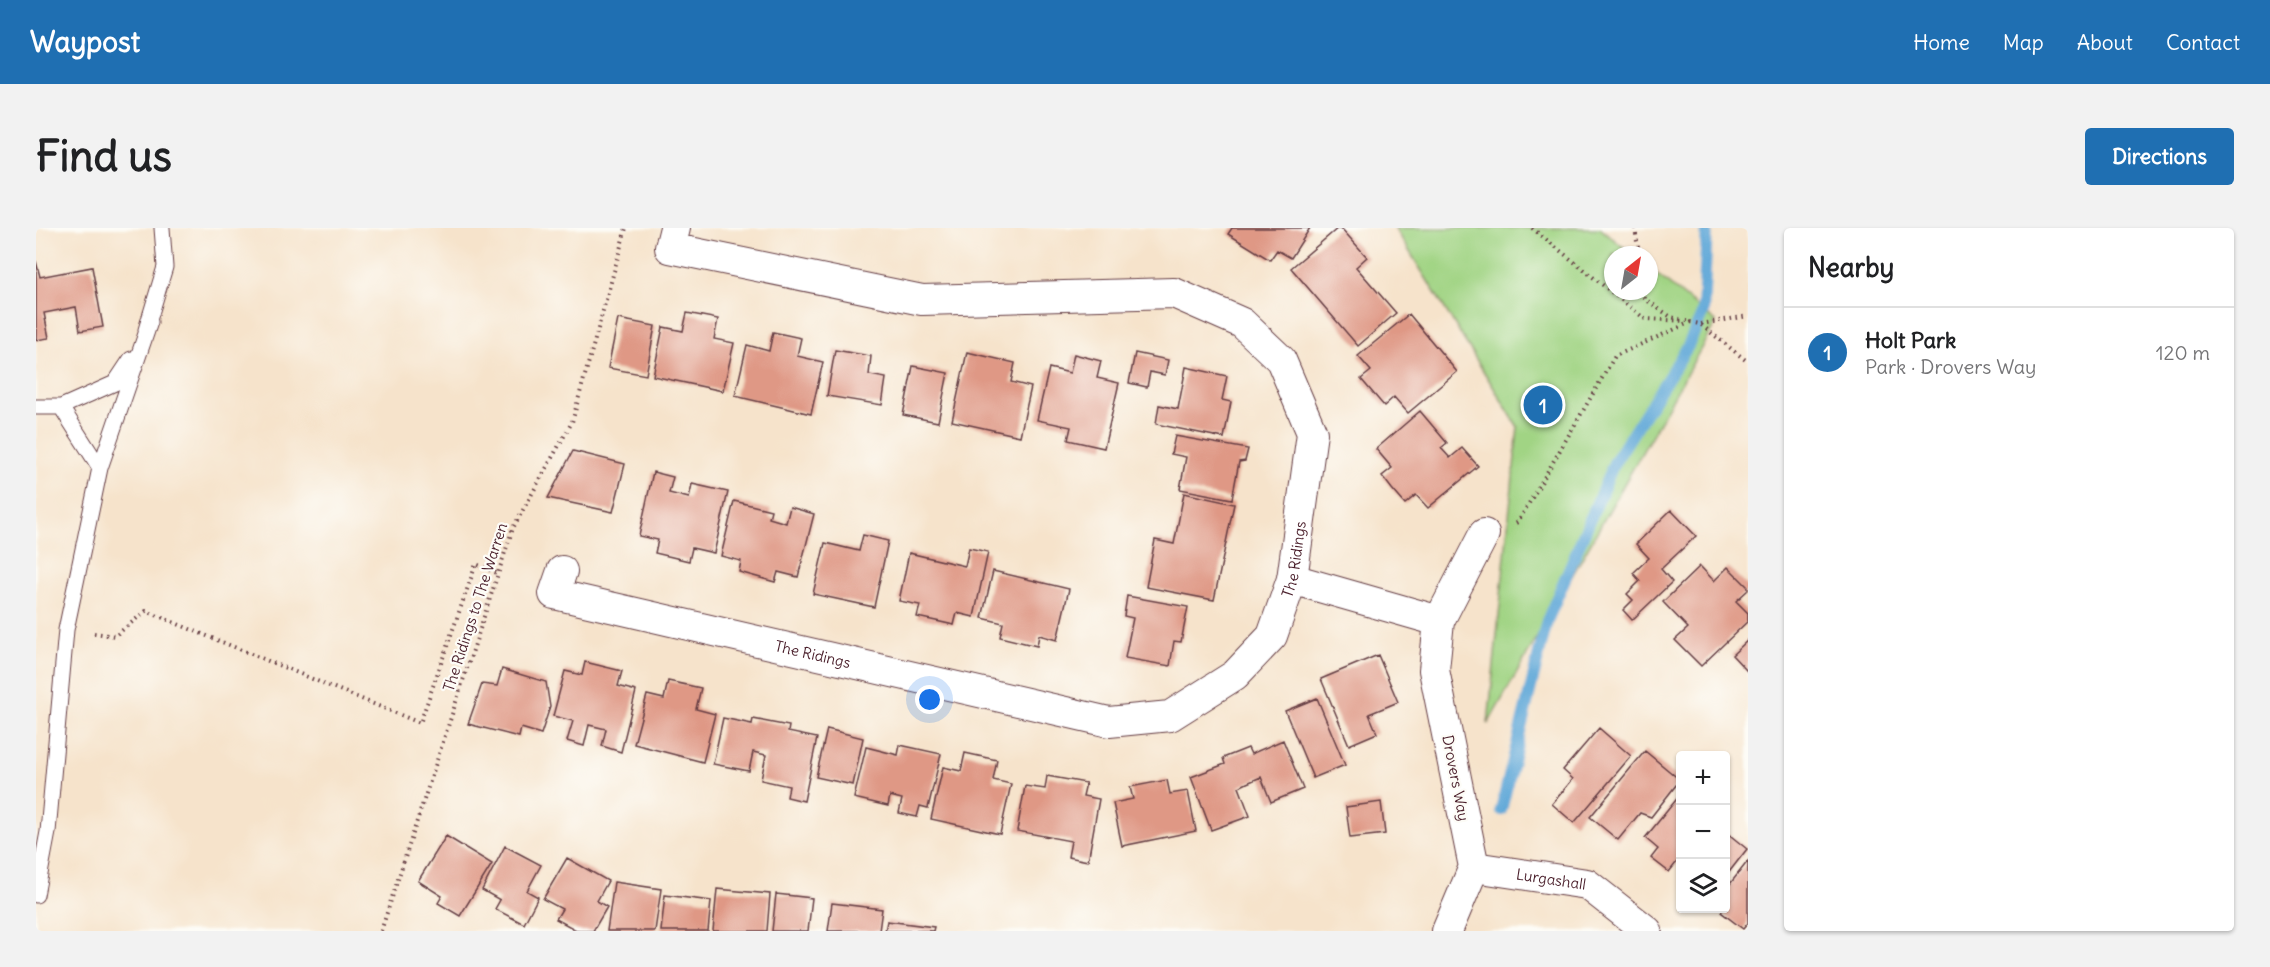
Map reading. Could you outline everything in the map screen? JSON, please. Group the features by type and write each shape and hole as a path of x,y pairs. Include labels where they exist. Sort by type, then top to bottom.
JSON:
{"street":[{"name":"The Ridings","path":"562,571 554,594 1109,722 1170,716 1234,675 1272,636 1292,579 1312,433 1281,360 1242,323 1174,293 922,300 670,248 675,228"},
{"name":"Drovers Way","path":"1474,867 1434,670 1439,621 1484,534"},
{"path":"1292,579 1439,621"},
{"path":"1447,931 1474,867"},
{"name":"Lurgashall","path":"1474,867 1587,884 1647,931"}],"lane":[{"path":"36,895 48,832 66,630 100,468 150,322 165,267 162,228"},
{"path":"36,406 61,407 115,383 126,370 150,322"},
{"path":"61,407 100,468"}],"path":[{"name":"The Ridings to The Warren","path":"381,931 513,528 572,422 626,228"},
{"path":"1532,228 1645,319 1689,321"},
{"path":"1635,228 1638,246"},
{"path":"1647,300 1671,316 1700,324 1748,362"},
{"path":"1700,324 1748,316"},
{"path":"1484,534 1518,522 1615,356 1689,321"},
{"path":"66,630 115,636 147,611 420,723 476,564 499,574"}],"green space":[{"path":"1395,228 1600,228 1622,246 1604,246 1604,300 1658,300 1658,275 1716,322 1488,724 1518,427"}],"building":[{"path":"1232,228 1310,228 1291,258 1277,250 1270,260 1228,234"},
{"path":"1338,228 1341,228 1367,257 1356,267 1396,313 1358,346 1291,268"},
{"path":"36,261 40,277 92,267 103,327 80,331 76,307 44,313 49,338 36,340"},
{"path":"687,313 718,319 714,339 734,343 723,391 653,376 663,327 683,331"},
{"path":"1409,314 1457,372 1408,413 1394,397 1384,406 1361,379 1371,371 1358,356"},
{"path":"618,319 655,326 646,375 608,368"},
{"path":"773,332 801,338 797,356 823,362 811,414 735,396 747,345 769,351"},
{"path":"835,350 871,356 869,375 886,378 882,405 827,396"},
{"path":"967,352 1015,363 1011,382 1031,387 1020,436 952,421"},
{"path":"1135,353 1168,360 1165,375 1150,372 1147,387 1129,383"},
{"path":"1074,354 1101,361 1097,378 1119,383 1104,448 1068,440 1071,427 1037,420 1049,368 1070,373"},
{"path":"913,366 948,373 938,422 903,415"},
{"path":"1186,367 1227,376 1222,400 1231,402 1224,438 1156,424 1159,405 1178,409"},
{"path":"1420,411 1447,443 1441,448 1450,458 1462,448 1478,466 1428,508 1416,495 1405,504 1382,476 1392,468 1376,449"},
{"path":"1175,436 1248,449 1245,461 1239,462 1232,499 1180,489 1186,457 1171,454"},
{"path":"573,451 625,464 613,512 548,498"},
{"path":"653,472 673,477 669,493 689,498 692,484 728,492 714,553 692,548 689,561 655,553 658,540 639,536"},
{"path":"1184,493 1234,504 1214,600 1146,587 1155,540 1174,544"},
{"path":"734,501 771,510 769,518 786,523 790,507 814,514 798,577 778,572 775,582 739,572 741,561 721,556"},
{"path":"1671,510 1696,536 1661,569 1672,582 1632,620 1623,610 1633,600 1627,594 1640,581 1633,573 1649,558 1636,544"},
{"path":"863,535 888,541 874,607 813,594 825,543 859,551"},
{"path":"969,548 988,552 974,617 957,613 954,625 917,617 920,605 899,601 909,553 965,566"},
{"path":"1700,566 1714,581 1728,567 1748,587 1748,590 1736,601 1748,613 1748,621 1701,666 1675,640 1688,628 1663,602"},
{"path":"993,571 1069,589 1057,640 1039,635 1037,646 1000,637 1003,623 982,618"},
{"path":"1127,596 1188,607 1181,642 1174,641 1170,666 1125,658 1133,618 1124,616"},
{"path":"1748,640 1748,672 1732,655"},
{"path":"1378,655 1398,702 1369,714 1377,733 1349,745 1321,679"},
{"path":"585,662 622,671 618,686 636,691 621,752 602,746 606,729 589,725 584,746 567,741 573,721 553,716 565,671 582,675"},
{"path":"502,669 546,682 550,707 541,734 521,728 519,737 468,724 482,684 497,686"},
{"path":"668,681 701,688 696,709 715,714 703,762 634,744 647,695 664,699"},
{"path":"1317,698 1345,765 1313,778 1285,711"},
{"path":"723,718 752,724 753,719 789,726 788,732 817,738 804,801 787,797 789,786 761,780 766,755 753,752 749,771 713,764"},
{"path":"1599,728 1631,756 1574,823 1552,804 1573,779 1563,770"},
{"path":"827,729 863,738 853,785 816,777"},
{"path":"1283,740 1303,789 1271,802 1261,777 1247,783 1239,787 1250,816 1211,830 1191,777 1225,764 1223,758 1248,748 1251,754"},
{"path":"900,745 941,754 928,808 920,806 917,817 899,813 902,799 890,796 888,806 854,798 866,747 898,755"},
{"path":"1645,751 1676,777 1676,785 1651,817 1640,813 1618,840 1590,817"},
{"path":"965,753 997,760 993,780 1011,784 1000,834 931,819 943,767 961,771"},
{"path":"1047,776 1086,783 1083,796 1099,799 1088,861 1068,857 1071,841 1017,831 1025,786 1045,789"},
{"path":"1167,780 1170,794 1188,791 1196,831 1122,846 1113,803 1133,799 1130,787"},
{"path":"1676,800 1676,863 1669,872 1651,858 1658,849 1645,838"},
{"path":"1381,802 1385,834 1350,838 1346,807"},
{"path":"1730,835 1747,849 1730,871"},
{"path":"446,836 492,864 460,916 438,903 442,896 418,881"},
{"path":"505,846 541,865 527,891 538,897 524,924 495,909 500,900 482,890"},
{"path":"567,858 608,881 597,901 607,907 593,931 578,931 556,919 562,909 543,899"},
{"path":"1748,861 1748,923 1743,929 1722,913 1730,913 1730,884"},
{"path":"614,882 661,889 655,931 607,931"},
{"path":"717,889 770,894 767,931 713,931"},
{"path":"776,894 812,898 808,931 772,931"},
{"path":"665,895 711,901 708,931 661,931"},
{"path":"832,903 882,909 879,931 828,931"},
{"path":"887,921 934,927 933,931 885,931"}],"waterway":[{"path":"1501,810 1547,621 1614,463 1688,346 1703,312 1707,228"}],"place":[{"name":"Holt Park","path":"1543,405"}]}
